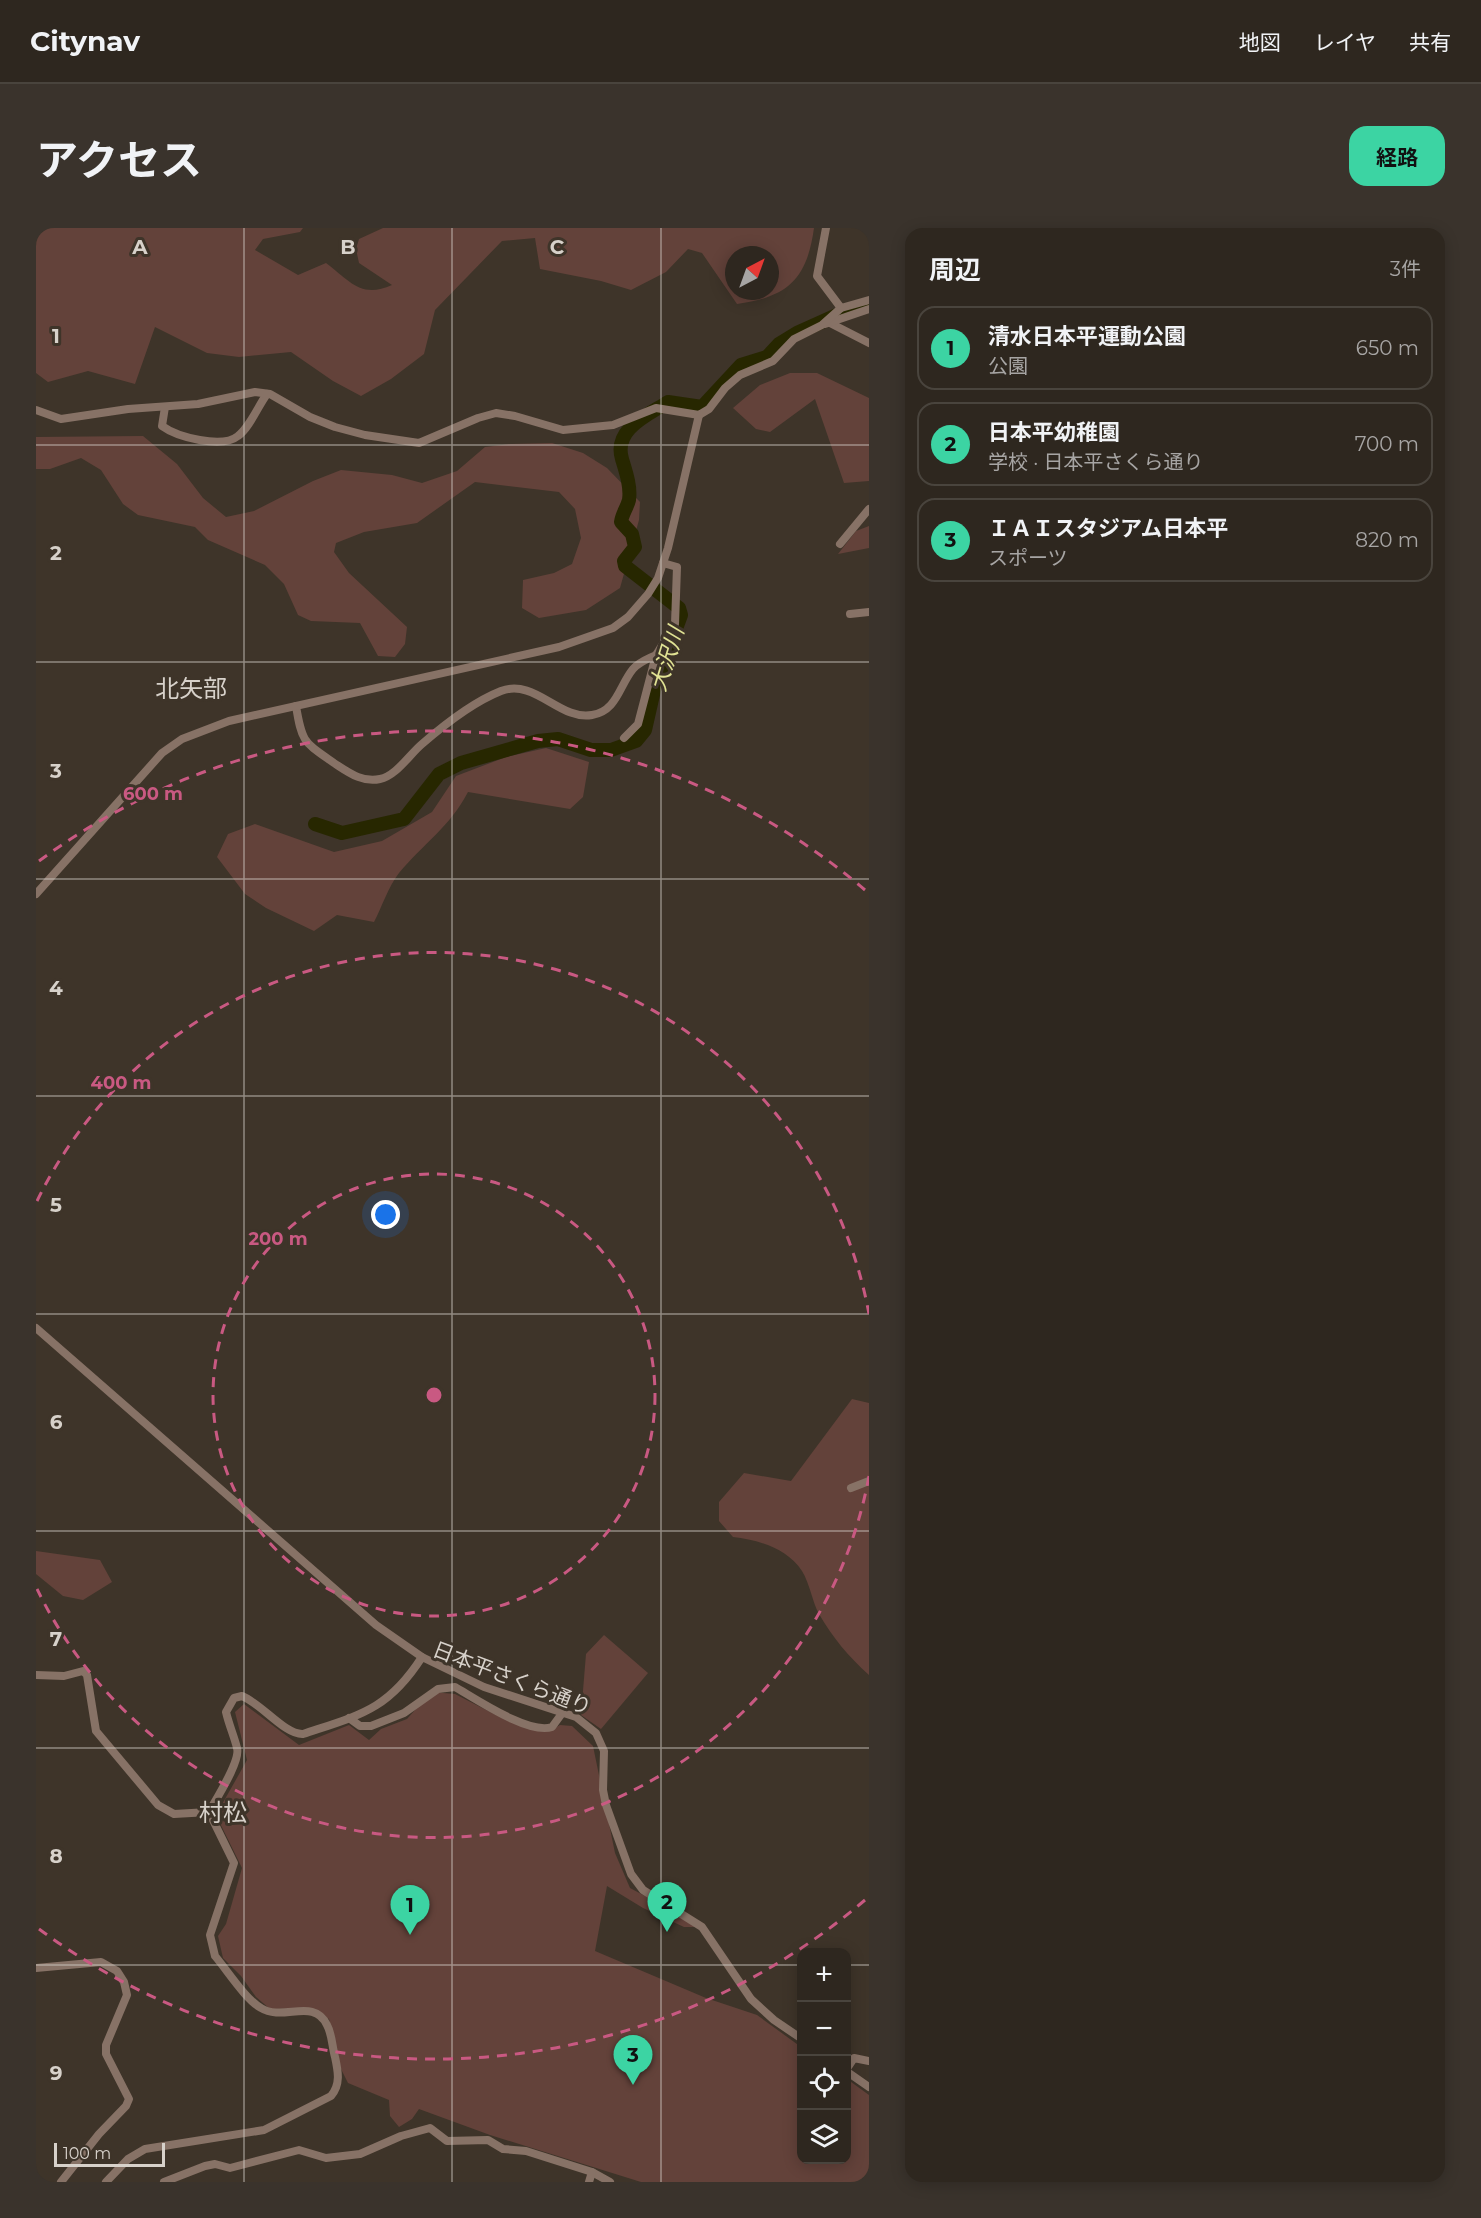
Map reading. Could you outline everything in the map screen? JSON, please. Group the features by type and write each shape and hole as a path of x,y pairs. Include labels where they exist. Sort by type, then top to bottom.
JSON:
{"street":[{"path":"826,228 817,276 841,308"},
{"path":"826,324 841,308 869,300"},
{"path":"36,410 61,419 216,401 246,393 267,394 335,427 410,443 427,442 478,418 496,413 563,430 613,425 656,408 699,415 709,409 733,380 773,361 794,339 826,324 869,309"},
{"path":"826,324 869,343"},
{"path":"165,407 162,426 170,432 194,440 222,441 237,438 267,394"},
{"path":"36,894 139,777 168,748 202,730 296,706 559,647 601,634 628,617 639,606 657,578 663,563 699,415"},
{"path":"840,544 869,508"},
{"path":"624,738 638,724 656,655 675,624 677,567 663,563"},
{"path":"850,614 869,612"},
{"path":"296,706 300,733 309,745 358,777 380,779 389,776 423,743 486,697 506,689 534,693 569,711 590,716 611,705 634,668 656,655"},
{"path":"36,1328 376,1625 422,1657"},
{"path":"850,1488 869,1481"},
{"name":"日本平さくら通り","path":"209,1812 237,1760 238,1750 230,1732 226,1712 234,1698 242,1696 249,1699 296,1734 349,1718 381,1704 395,1694 422,1657 484,1687 563,1712 586,1724 602,1742 603,1790 606,1805 625,1863 637,1884 702,1927 751,1999 797,2036"},
{"path":"36,1675 64,1676 83,1671 87,1675 96,1731 158,1805 174,1814 209,1812 234,1863 210,1935 215,1956 258,2007 278,2013 312,2010 322,2016 330,2031 338,2083 331,2096 277,2125 251,2133 146,2149 128,2159 106,2182"},
{"path":"349,1718 360,1726 371,1726 404,1713 431,1692 447,1687 455,1688 526,1725 539,1728 552,1727 563,1712"},
{"path":"36,1968 100,1962 117,1971 124,1982 127,1995 106,2045 106,2054 129,2099 126,2106 99,2134 61,2182"},
{"path":"851,2062 854,2058 869,2061"},
{"path":"851,2074 869,2087"},
{"path":"164,2182 205,2166 215,2164 230,2168 299,2150 326,2158 360,2154 401,2136 430,2128 447,2140 488,2140 503,2149 526,2151 592,2172 610,2182"},
{"path":"589,2182 592,2172"}],"shaded area":[{"path":"36,228 303,228 300,232 263,239 255,250 298,275 326,263 349,282 372,290 392,285 359,263 356,249 359,239 383,228 814,228 811,246 800,273 779,292 779,246 725,246 725,287 702,253 688,249 666,272 631,290 601,281 540,269 535,238 502,241 435,310 424,354 391,379 361,396 333,381 291,352 239,357 207,353 155,327 135,384 88,371 48,382 36,373"},
{"path":"734,300 758,300 755,301 737,304"},
{"path":"790,373 817,373 869,398 869,481 844,483 815,399 770,432 756,429 733,408 760,385"},
{"path":"143,436 177,464 203,498 226,517 254,511 313,481 341,470 392,475 422,483 457,471 485,447 552,443 583,453 607,468 640,502 639,520 620,588 586,610 539,618 522,608 523,580 554,573 572,564 581,538 575,509 559,492 475,482 417,523 364,532 336,543 334,552 349,573 407,627 405,644 395,657 378,656 360,623 311,621 298,615 284,584 265,565 208,540 195,527 138,515 123,504 101,470 81,458 50,469 36,469 36,437"},
{"path":"869,526 869,548 838,554 856,531"},
{"path":"546,748 589,762 583,797 570,809 468,792 445,825 399,873 374,922 337,915 314,931 266,908 245,894 217,857 228,834 255,824 334,852 382,841 432,812 456,776 506,757"},
{"path":"852,1399 869,1403 869,1675 841,1646 824,1623 805,1576 796,1563 771,1547 752,1540 733,1537 719,1521 719,1502 744,1473 791,1481"},
{"path":"36,1551 100,1560 112,1582 83,1600 63,1596 36,1574"},
{"path":"604,1635 648,1673 601,1729 581,1715 586,1654"},
{"path":"431,1692 455,1694 496,1715 551,1730 560,1725 572,1726 593,1746 615,1853 630,1888 675,1912 695,1927 684,1927 643,1908 607,1886 595,1951 706,1998 757,2015 797,2044 797,2164 851,2164 851,2082 869,2095 869,2182 641,2182 490,2135 419,2109 412,2119 399,2127 390,2116 389,2100 348,2083 340,2067 329,2019 310,2008 270,2009 256,1997 241,1976 223,1958 218,1936 226,1924 242,1868 216,1815 247,1760 235,1712 244,1704 299,1745 349,1725 369,1740 381,1729 407,1719"}],"waterway":[{"name":"大沢川","path":"315,824 342,833 404,819 439,774 461,763 538,741 558,739 591,750 611,750 636,741 645,730 655,686 681,615 679,608 625,566 624,561 635,547 632,534 621,522 629,495 621,448 627,431 642,418 668,402 702,407 741,365 767,357 779,344 797,333 846,311 869,305"}],"place":[{"name":"日本平幼稚園","path":"667,1932"},
{"name":"清水日本平運動公園","path":"410,1935"},
{"name":"ＩＡＩスタジアム日本平","path":"633,2085"}],"district":[{"name":"北矢部","path":"191,688"},
{"name":"村松","path":"223,1812"}]}
